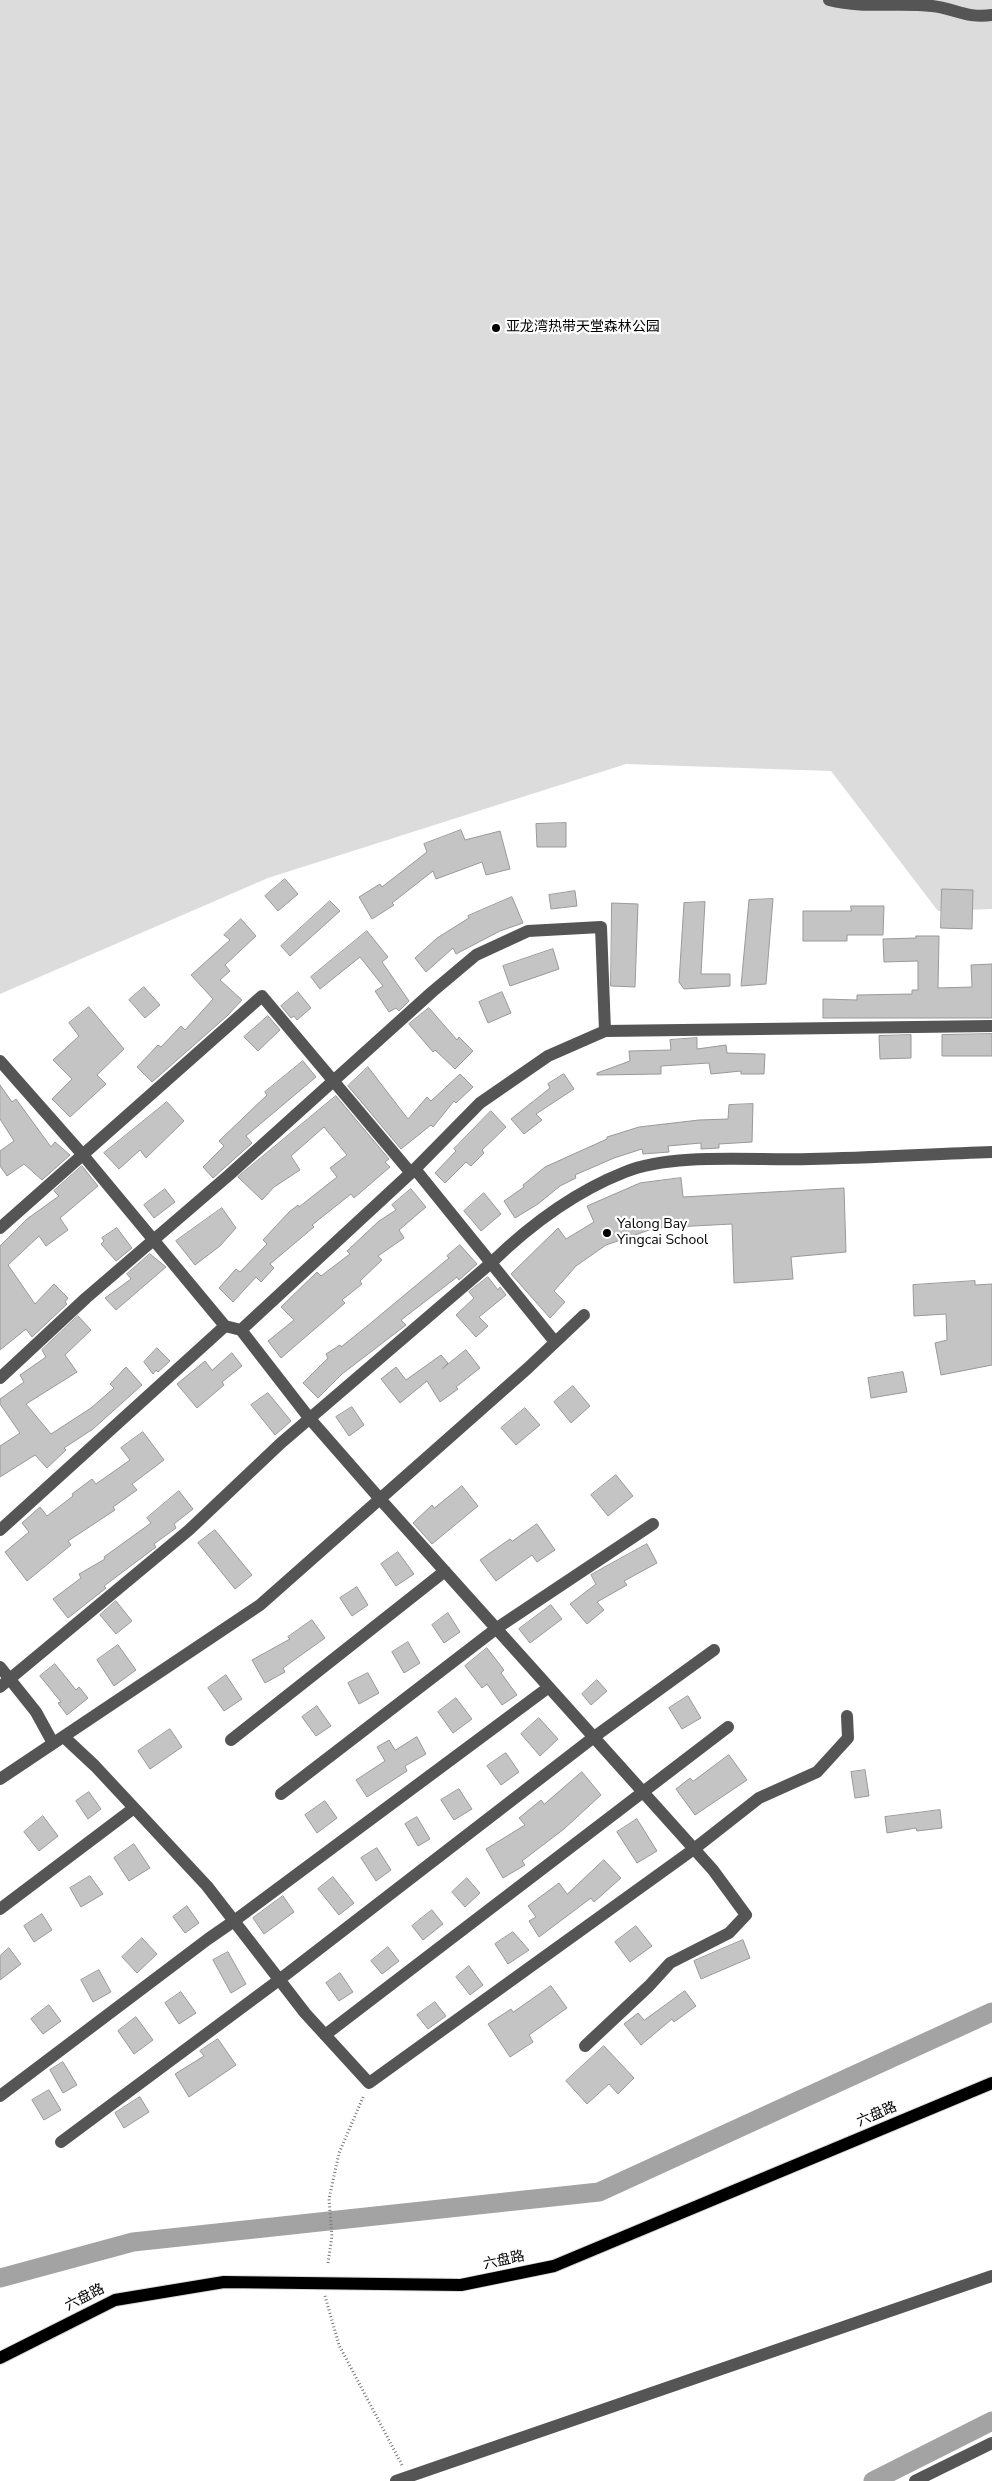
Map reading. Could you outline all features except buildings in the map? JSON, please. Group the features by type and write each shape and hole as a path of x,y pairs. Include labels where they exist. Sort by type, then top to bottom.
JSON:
{"main road":[{"name":"六盘路","path":"0,2358 115,2300 224,2282 461,2285 554,2266 992,2083"}],"street":[{"path":"829,0 867,6 898,4 931,6 944,8 956,13 983,17 992,15"},
{"path":"0,1378 86,1298 476,955 528,931 601,927 605,1031"},
{"path":"0,1228 262,996 332,1080 492,1263 555,1342"},
{"path":"241,1330 487,1098 548,1056 605,1031 992,1026"},
{"path":"0,1061 83,1155 225,1326 241,1330 310,1419 694,1849 746,1915 729,1933 670,1963 649,1986 585,2046"},
{"path":"5,1683 189,1530 310,1419 492,1263 521,1234 575,1196 626,1171 676,1160 811,1159 992,1152"},
{"path":"0,1779 260,1605 584,1315"},
{"path":"0,1530 225,1326"},
{"path":"281,1794 496,1628 653,1524"},
{"path":"231,1740 445,1571"},
{"path":"61,2142 279,1980 594,1737 714,1650"},
{"path":"0,1667 5,1683 36,1712 59,1740 134,1808 207,1886 279,1980 325,2035 369,2082 694,1849 759,1798 817,1772 848,1738 847,1716"},
{"path":"0,2096 208,1939 234,1922 550,1687"},
{"path":"325,2035 728,1728"},
{"path":"0,1908 134,1808"},
{"path":"402,2479 992,2276"},
{"path":"915,2481 992,2443"}],"path":[{"path":"328,2263 332,2236 329,2199 339,2153 369,2082"},
{"path":"325,2296 339,2345 402,2479"}],"shaded area":[{"name":"亚龙湾热带天堂森林公园","path":"0,0 992,0 992,909 938,911 831,771 626,764 268,878 0,994"}],"waterway":[{"path":"0,2278 133,2242 599,2192 992,2012"},
{"path":"873,2481 992,2421"}],"place":[{"name":"亚龙湾热带天堂森林公园","path":"496,328"},
{"name":"Yalong Bay Yingcai School","path":"607,1233"}]}
